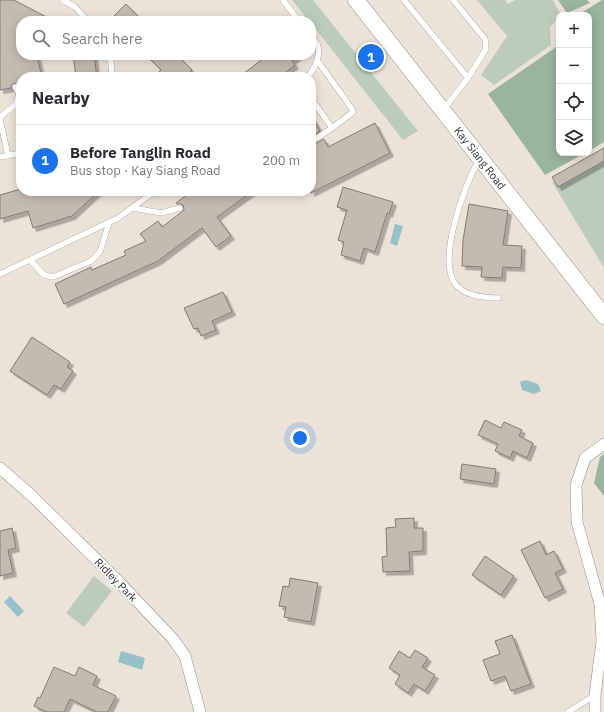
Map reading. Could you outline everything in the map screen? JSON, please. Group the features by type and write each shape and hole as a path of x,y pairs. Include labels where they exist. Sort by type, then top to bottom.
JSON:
{"street":[{"name":"Kay Siang Road","path":"356,0 604,316"},
{"path":"595,712 595,695 602,641 600,604 577,522 576,485 585,458 604,444"},
{"name":"Ridley Park","path":"0,468 43,506 119,582 173,639 185,656 200,712"}],"lane":[{"path":"63,0 75,7 83,16"},
{"path":"283,0 295,16"},
{"path":"404,0 468,78"},
{"path":"443,110 468,78 486,49 485,39 452,0"},
{"path":"311,72 319,52 316,44"},
{"path":"111,60 112,72"},
{"path":"316,139 353,112 317,60"},
{"path":"8,156 0,118 16,104"},
{"path":"316,105 332,128"},
{"path":"0,157 16,154"},
{"path":"480,158 466,187 452,231 449,270 455,284 465,292 484,298 498,298"},
{"path":"0,274 109,223 148,196"},
{"path":"132,208 161,213 180,208"},
{"path":"30,260 44,276 53,277 91,262 100,252 109,223"},
{"path":"568,712 595,695"}],"green space":[{"path":"292,0 313,0 418,131 403,140 316,29 316,16 305,16"},
{"path":"477,0 505,0 508,4 515,0 553,0 559,12 556,12 556,20 550,27 551,45 494,85 481,75 507,36"},
{"path":"558,0 587,0 590,3 569,12 566,12"},
{"path":"604,0 604,142 592,149 592,12 583,12"},
{"path":"556,47 556,156 580,156 545,175 488,94"},
{"path":"604,153 604,268 552,182"},
{"path":"604,454 604,496 594,483 600,457"},
{"path":"94,576 112,591 84,627 66,613"}],"water":[{"path":"395,224 403,226 397,246 390,243"},
{"path":"526,380 538,384 541,391 534,394 522,390 520,382"},
{"path":"10,596 24,611 18,617 4,602"},
{"path":"121,651 145,658 142,670 118,662"}],"building":[{"path":"0,0 14,0 44,16 16,16 16,60 38,60 41,72 16,72 16,84 12,85 11,88 0,90"},
{"path":"126,4 138,16 114,16"},
{"path":"74,60 95,60 96,72 75,72"},
{"path":"151,60 182,60 192,70 190,72 159,72 161,70"},
{"path":"261,60 293,60 292,61 295,65 286,72 246,72"},
{"path":"375,123 390,153 316,190 316,143 324,139 328,147"},
{"path":"316,124 320,131 316,134"},
{"path":"604,148 604,161 558,187 552,177"},
{"path":"343,187 393,202 389,214 387,213 375,252 364,248 360,261 341,255 344,242 338,240 347,210 337,207"},
{"path":"16,190 16,196 94,196 72,216 33,228 28,211 0,219 0,195"},
{"path":"185,196 246,196 217,217 231,236 216,247 202,228 158,261 64,304 55,284 91,267 92,270 126,255 124,251 146,241 140,234 158,221 162,227 183,211 183,205 176,203"},
{"path":"469,204 508,211 503,245 522,246 521,268 503,267 502,278 481,277 482,267 462,266 463,240"},
{"path":"223,292 232,312 212,321 216,330 201,336 198,328 194,329 184,308"},
{"path":"32,337 70,362 67,367 73,371 61,389 54,385 47,395 10,371"},
{"path":"485,420 501,428 504,422 522,430 519,436 533,443 527,458 513,451 510,458 495,451 498,444 478,435"},
{"path":"462,464 496,469 494,484 460,479"},
{"path":"414,518 414,528 423,528 423,551 409,552 410,571 383,572 382,557 387,556 386,528 396,527 395,519"},
{"path":"12,528 16,548 8,550 13,573 0,576 0,531"},
{"path":"540,541 546,555 554,551 563,569 555,573 563,589 545,598 521,550"},
{"path":"485,556 514,576 501,595 472,575"},
{"path":"290,578 318,583 311,622 284,617 286,607 279,606 283,586 289,587"},
{"path":"512,635 531,684 511,691 505,676 491,681 483,660 500,654 495,641"},
{"path":"415,650 428,658 422,667 435,675 425,691 414,684 408,693 395,684 400,675 389,668 399,651 410,658"},
{"path":"54,667 75,676 79,667 97,676 93,685 116,696 108,712 97,712 70,699 64,712 47,712 34,706 38,697 40,698"}],"place":[{"name":"Before Tanglin Road","path":"371,57"}]}
